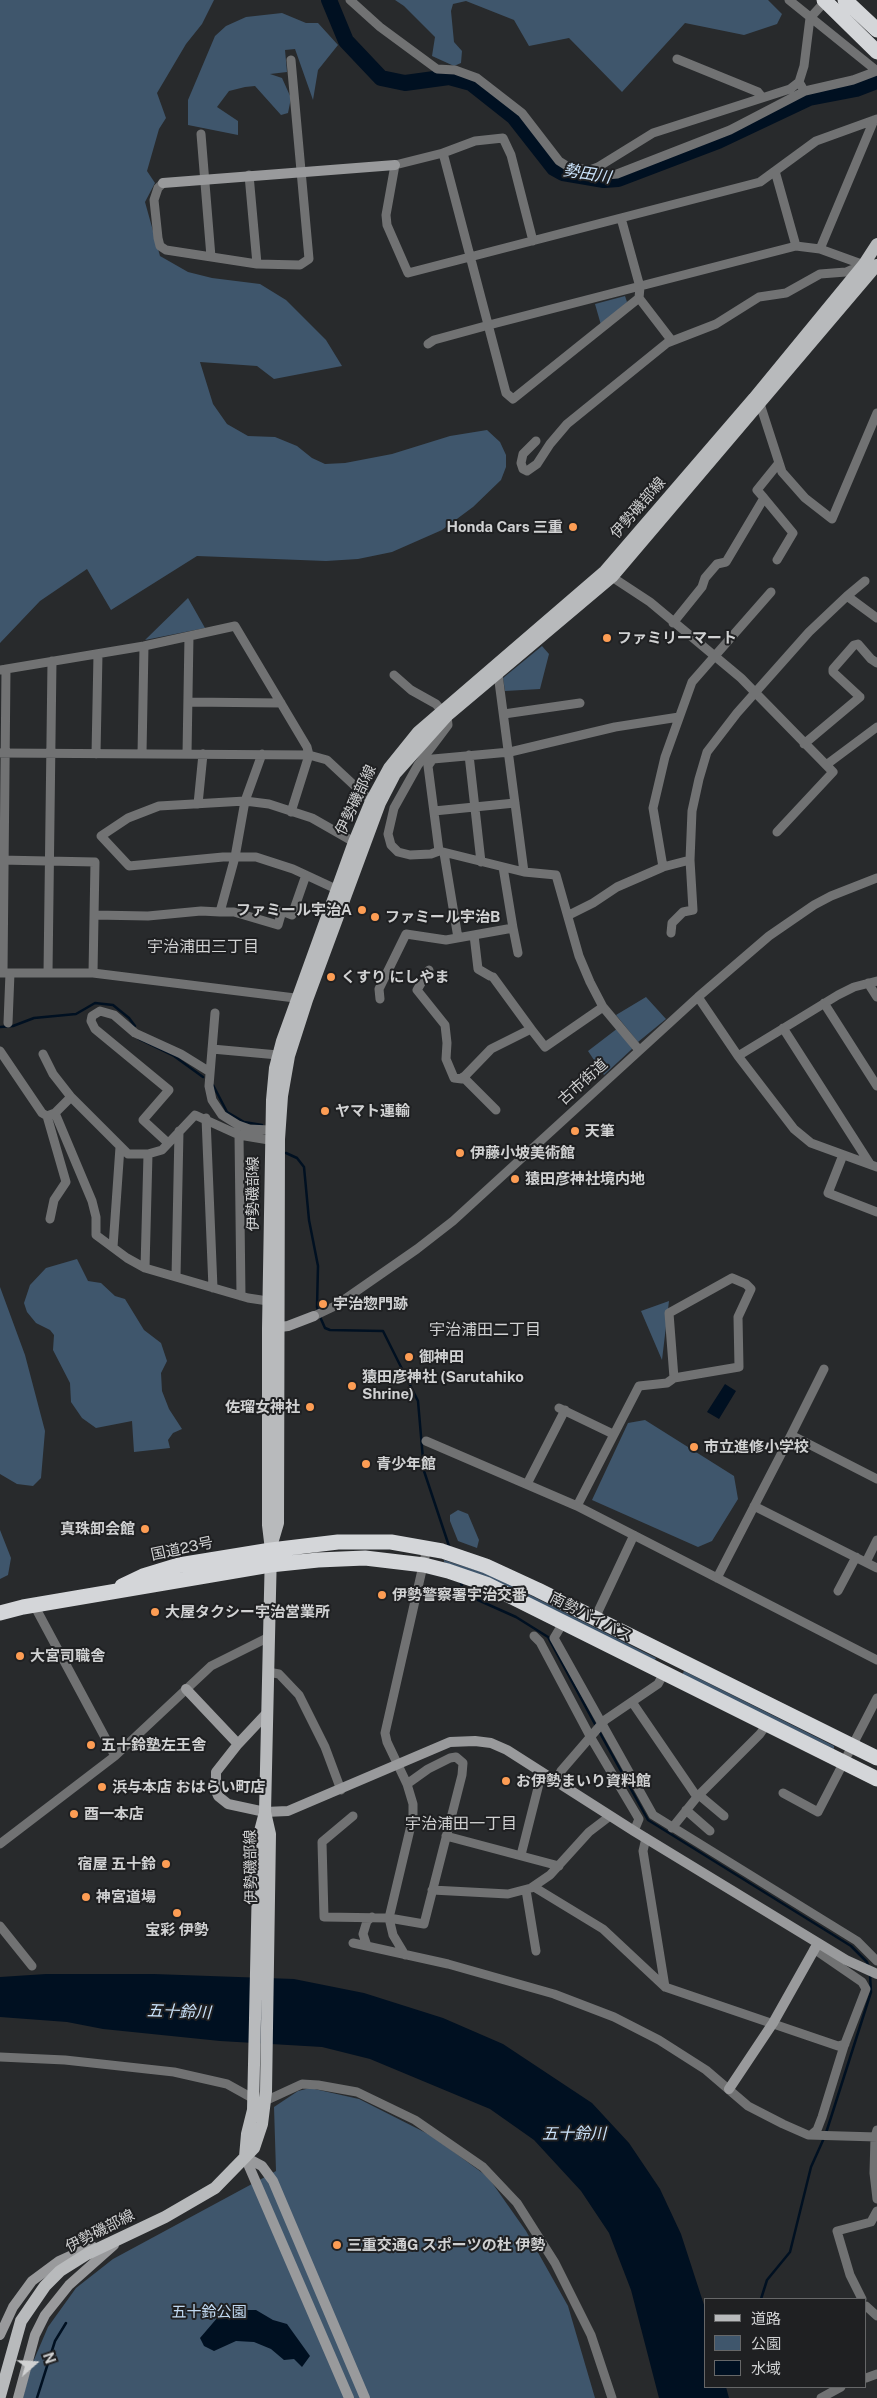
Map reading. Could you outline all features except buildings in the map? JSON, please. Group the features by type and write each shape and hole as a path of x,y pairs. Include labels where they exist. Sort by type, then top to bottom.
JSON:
{"highway":[{"path":"845,0 877,30"},
{"path":"858,0 877,18"},
{"path":"822,3 877,52"},
{"name":"南勢バイパス","path":"270,1558 364,1541 427,1548 464,1558 492,1569 595,1618 877,1758"},
{"name":"南勢バイパス","path":"270,1558 365,1558 424,1566 468,1577 877,1779"},
{"name":"国道23号","path":"0,1613 34,1605 105,1594 270,1558"}],"main road":[{"name":"伊勢磯部線","path":"273,1328 268,1301 269,1135 278,1054 302,999 380,803 394,774 444,713 498,674 612,577 760,404 872,267 877,244"},
{"name":"伊勢磯部線","path":"0,2396 16,2334 38,2293 69,2265 202,2197 227,2178 245,2157 260,2096 263,1932 259,1835 265,1812 270,1558 268,1525 282,1096 302,999 336,889 354,842 371,801 389,768 402,750 605,571 754,398 872,267"}],"street":[{"path":"350,0 394,38 437,69 455,70 477,78 522,113 562,164 607,175 617,174 730,130 805,91 853,80 877,71"},
{"path":"790,0 877,71"},
{"path":"590,170 653,133 790,89 799,82 804,66 810,18 822,3"},
{"path":"676,59 758,92 762,97"},
{"path":"291,60 302,171 309,259 300,265 257,264 166,250 160,246 154,200 158,188 163,182 302,171 395,165 443,153 475,141 503,138 511,155 533,241"},
{"path":"799,82 805,91"},
{"path":"395,165 386,215 387,225 408,273 754,183 775,171 816,141 875,120"},
{"path":"820,249 875,120"},
{"path":"202,134 211,257"},
{"path":"443,153 490,325 506,393 512,399 639,298"},
{"path":"775,171 796,246"},
{"path":"249,175 257,264"},
{"path":"621,218 640,287 639,298 672,341"},
{"path":"428,344 434,340 490,325 796,246 820,249 872,267"},
{"path":"536,441 523,454 521,463 523,469 528,471 537,464 550,444 567,424 608,392 619,380 641,366 672,341 716,324 759,297 786,293 820,274 872,267"},
{"path":"760,404 778,464 795,488 832,518 877,413"},
{"path":"777,560 794,533 757,490 778,464"},
{"path":"673,623 702,587 705,578 716,564 726,562 764,498"},
{"path":"612,577 650,602 754,691 833,772 777,832"},
{"path":"671,933 672,922 683,912 693,910 690,860 692,811 707,752 754,691 825,615 865,581"},
{"path":"663,868 653,808 665,757 692,682 771,592"},
{"path":"847,596 877,618"},
{"path":"8,1023 4,973 2,860 3,669 144,646 235,626 307,747 309,755 291,812"},
{"path":"187,754 189,636"},
{"path":"804,744 860,697 833,672 854,645 858,644 877,663"},
{"path":"142,754 144,646"},
{"path":"96,754 98,654"},
{"path":"48,973 52,661"},
{"path":"498,674 510,752 524,872"},
{"path":"394,675 411,690 436,704 444,713 448,725 418,765 394,808 388,834 391,845 404,854 442,852 524,872 542,872 556,875 569,915 579,956 590,982 603,1007 639,1050"},
{"path":"189,702 281,703"},
{"path":"504,714 580,703"},
{"path":"458,938 434,811 428,766 433,759 510,752 615,727 679,717"},
{"path":"826,765 877,727"},
{"path":"3,753 309,755 327,760 371,801"},
{"path":"198,804 203,754"},
{"path":"220,912 235,857 245,801 262,754"},
{"path":"469,755 482,862"},
{"path":"336,889 306,875 256,857 129,866 101,836 128,818 159,806 245,801 269,804 312,818 354,842"},
{"path":"434,811 515,803"},
{"path":"2,860 95,862 93,973"},
{"path":"569,915 599,900 617,887 663,868 690,860"},
{"path":"502,867 518,953"},
{"path":"94,916 148,916 200,911 234,912 278,925 282,911 292,915 306,875"},
{"name":"古市街道","path":"314,1316 335,1306 417,1249 453,1221 639,1050 769,936 814,905 831,896 877,878"},
{"path":"380,999 379,989 406,934 446,940 513,928"},
{"path":"474,935 478,969 492,977 545,1047 603,1007"},
{"path":"429,970 417,990 445,1025 446,1059 454,1078 463,1077 491,1049 531,1029"},
{"path":"4,973 93,973 302,999"},
{"path":"738,1056 824,1003 854,987 873,982 877,997"},
{"path":"698,997 738,1056 794,1129 811,1143 874,1165"},
{"path":"824,1003 877,1086"},
{"path":"168,1143 143,1120 169,1090 95,1029 91,1021 92,1016 100,1011 114,1015 135,1033 181,1054 210,1072"},
{"path":"216,1013 209,1086 212,1100 222,1114 249,1130 269,1135"},
{"path":"783,1028 874,1165"},
{"path":"212,1049 278,1054"},
{"path":"0,1051 3,1061 42,1113 51,1114 71,1097"},
{"path":"43,1054 53,1074 71,1097 125,1152 132,1155 148,1154 162,1150 196,1115 239,1135 269,1135"},
{"path":"463,1077 496,1110"},
{"path":"50,1219 54,1200 66,1182 51,1114"},
{"path":"51,1114 92,1201 96,1217 96,1235 145,1268 241,1296 268,1301"},
{"path":"206,1118 213,1288"},
{"path":"176,1277 179,1131"},
{"path":"239,1135 241,1296"},
{"path":"113,1247 120,1147"},
{"path":"145,1268 148,1154"},
{"path":"843,1155 828,1193 877,1212"},
{"path":"576,1506 639,1386 667,1383 674,1378 739,1367 738,1317 751,1289 746,1284 732,1278 669,1313 674,1378"},
{"path":"273,1328 314,1316"},
{"path":"718,1578 824,1369"},
{"path":"527,1484 562,1409 613,1434"},
{"path":"791,1435 877,1479"},
{"path":"426,1441 576,1506 876,1658"},
{"path":"754,1506 877,1568"},
{"path":"595,1618 634,1535"},
{"path":"866,1562 877,1540"},
{"path":"405,1955 393,1935 389,1918 413,1817 413,1799 387,1742 386,1727 427,1548"},
{"path":"838,1591 856,1557"},
{"path":"34,1605 115,1756"},
{"path":"562,1623 554,1638 653,1815 858,1941 877,1961"},
{"path":"534,1636 540,1642 639,1819 634,1832"},
{"path":"0,1844 115,1756 186,1689 221,1660 269,1637"},
{"path":"268,1672 279,1674 299,1695 325,1747 341,1790"},
{"path":"556,1782 561,1771 601,1725 658,1684 664,1673"},
{"path":"186,1689 238,1744"},
{"path":"783,1793 818,1812 854,1746 877,1698"},
{"path":"632,1702 698,1796 724,1816"},
{"path":"267,1713 238,1744 216,1772 216,1791 218,1796 228,1804 265,1812 288,1811 450,1742 475,1740 507,1750 816,1946 865,1985 866,1989 845,2044 822,2118 814,2135"},
{"path":"672,1828 698,1796 760,1734 767,1724"},
{"path":"353,1816 322,1842 324,1917 389,1918 424,1924 462,1775 462,1760 456,1756 450,1758 428,1769 407,1784"},
{"path":"521,1855 542,1772"},
{"path":"686,1810 710,1831"},
{"path":"432,1890 494,1894 530,1888 559,1866 589,1832 610,1816"},
{"path":"446,1836 559,1866"},
{"path":"646,1838 643,1851 665,1987"},
{"path":"530,1888 603,1929 665,1987 838,2046 845,2044"},
{"path":"530,1888 536,1950"},
{"path":"367,1946 363,1934 367,1921 372,1918"},
{"path":"0,1926 32,1966"},
{"path":"353,1943 508,1979 614,2017 667,2045 706,2070 748,2106 772,2120 814,2135 876,2135 874,2173 877,2199"},
{"path":"816,1946 877,1974"},
{"path":"729,2089 773,2023 816,1946"},
{"path":"0,2057 65,2060 174,2072 227,2084 260,2096 302,2084 318,2085 357,2092 422,2124 483,2167 517,2203 555,2263 588,2327 612,2398"},
{"path":"245,2157 349,2398"},
{"path":"245,2157 262,2166 273,2181 365,2398"},
{"path":"862,2298 850,2275 838,2231 871,2222 877,2211"},
{"path":"0,2335 22,2293 45,2271 59,2261 96,2244 122,2238"},
{"path":"18,2398 35,2335 45,2315 68,2285 122,2238"},
{"path":"867,2307 877,2316"},
{"path":"821,2398 839,2388"}],"green space":[{"path":"0,0 214,0 202,24 186,44 157,93 166,118 159,129 147,171 155,183 145,202 160,256 188,272 212,278 260,284 286,300 326,340 342,366 274,379 257,366 200,362 213,404 227,424 248,436 275,437 297,446 312,458 325,464 345,463 392,454 450,436 487,430 500,442 506,455 506,467 501,480 473,507 442,530 392,552 358,559 326,561 197,556 111,610 87,569 40,601 0,643"},
{"path":"395,0 768,0 782,14 777,24 744,35 685,23 622,92 569,38 529,46 514,20 466,1 453,4 451,11 454,42 462,51 461,63 454,66 432,56 435,37 404,6"},
{"path":"282,13 306,23 318,23 338,45 318,70 313,100 295,49 285,50 287,72 270,74 282,78 291,98 288,113 281,115 255,86 245,87 229,91 217,107 238,121 238,135 188,125 188,100 215,36 226,26 246,17"},
{"path":"625,296 627,302 601,325 595,304"},
{"path":"188,598 205,628 145,640"},
{"path":"542,646 549,654 540,689 505,691 503,678"},
{"path":"646,997 666,1019 638,1042 616,1015"},
{"path":"618,1028 632,1049 604,1075 588,1051"},
{"path":"77,1259 88,1281 101,1283 115,1296 125,1299 144,1330 161,1343 167,1361 161,1373 162,1391 169,1409 182,1429 173,1433 168,1440 170,1448 134,1452 132,1421 96,1428 82,1418 71,1402 70,1383 53,1350 54,1335 50,1330 36,1323 27,1312 24,1303 30,1285 46,1268"},
{"path":"0,1287 25,1355 45,1431 41,1478 33,1486 17,1484 0,1474"},
{"path":"669,1301 662,1360 641,1311"},
{"path":"645,1420 734,1476 738,1499 712,1541 698,1547 592,1500 628,1423"},
{"path":"458,1510 468,1514 479,1540 477,1548 458,1541 450,1521 450,1515"},
{"path":"0,1530 11,1558 8,1575 0,1579"},
{"path":"444,1560 488,1574 656,1658 655,1660 444,1562"},
{"path":"684,1671 834,1746 834,1749 682,1675"},
{"name":"三重交通G スポーツの杜 伊勢","path":"310,2088 359,2099 432,2136 488,2177 526,2231 568,2306 595,2398 23,2398 30,2369 48,2327 76,2288 113,2259 276,2171 274,2107 298,2091"}],"water":[{"path":"725,1384 736,1391 719,1419 707,1412"},
{"name":"五十鈴川","path":"46,1974 154,1974 294,1979 364,1993 443,2018 503,2044 592,2103 629,2143 660,2189 681,2234 704,2305 704,2388 726,2388 729,2398 659,2398 631,2290 609,2233 581,2191 534,2140 490,2109 370,2059 322,2047 220,2041 103,2029 67,2022 0,2017 0,1977"},
{"path":"224,2310 256,2310 273,2320 287,2324 310,2356 302,2367 294,2359 284,2360 271,2349 254,2342 236,2341 214,2351 204,2346 200,2338"}],"waterway":[{"name":"勢田川","path":"329,0 346,41 381,78 405,83 449,77 471,83 514,117 554,168 563,173 604,180 618,179 718,141 809,98 856,89 877,81"},
{"path":"0,1027 13,1026 34,1018 76,1014 95,1003 113,1005 129,1018 135,1026"},
{"path":"139,1039 174,1056 203,1077"},
{"path":"213,1085 227,1112 244,1122 262,1125"},
{"path":"286,1153 297,1158 304,1167 309,1220 318,1266 317,1307 321,1319 325,1328 330,1330 383,1331 418,1401 424,1471 450,1549"},
{"path":"460,1580 464,1592 469,1596 516,1617 548,1637 596,1726"},
{"path":"599,1731 648,1820 851,1946 867,1962 869,1968"},
{"path":"826,2133 871,1992 870,1975"},
{"path":"761,2298 767,2280 790,2252 811,2167 824,2138"},
{"path":"37,2398 55,2341 66,2323"}],"place":[{"name":"Honda Cars 三重","path":"573,527"},
{"name":"ファミリーマート","path":"607,638"},
{"name":"ファミール宇治A","path":"362,910"},
{"name":"ファミール宇治B","path":"375,917"},
{"name":"くすり にしやま","path":"331,977"},
{"name":"ヤマト運輸","path":"325,1111"},
{"name":"天筆","path":"575,1131"},
{"name":"伊藤小坡美術館","path":"460,1153"},
{"name":"猿田彦神社境内地","path":"515,1179"},
{"name":"宇治惣門跡","path":"323,1304"},
{"name":"御神田","path":"409,1357"},
{"name":"猿田彦神社 (Sarutahiko Shrine)","path":"352,1386"},
{"name":"佐瑠女神社","path":"310,1407"},
{"name":"市立進修小学校","path":"694,1447"},
{"name":"青少年館","path":"366,1464"},
{"name":"真珠卸会館","path":"145,1529"},
{"name":"伊勢警察署宇治交番","path":"382,1595"},
{"name":"大屋タクシー宇治営業所","path":"155,1612"},
{"name":"大宮司職舎","path":"20,1656"},
{"name":"五十鈴塾左王舎","path":"91,1745"},
{"name":"お伊勢まいり資料館","path":"506,1781"},
{"name":"浜与本店 おはらい町店","path":"102,1787"},
{"name":"酉一本店","path":"74,1814"},
{"name":"宿屋 五十鈴","path":"166,1864"},
{"name":"神宮道場","path":"86,1897"},
{"name":"宝彩 伊勢","path":"177,1913"},
{"name":"三重交通G スポーツの杜 伊勢","path":"337,2245"}],"district":[{"name":"宇治浦田三丁目","path":"203,947"},
{"name":"宇治浦田二丁目","path":"485,1330"},
{"name":"宇治浦田一丁目","path":"461,1824"}],"park label":[{"name":"五十鈴公園","path":"209,2312"}]}
